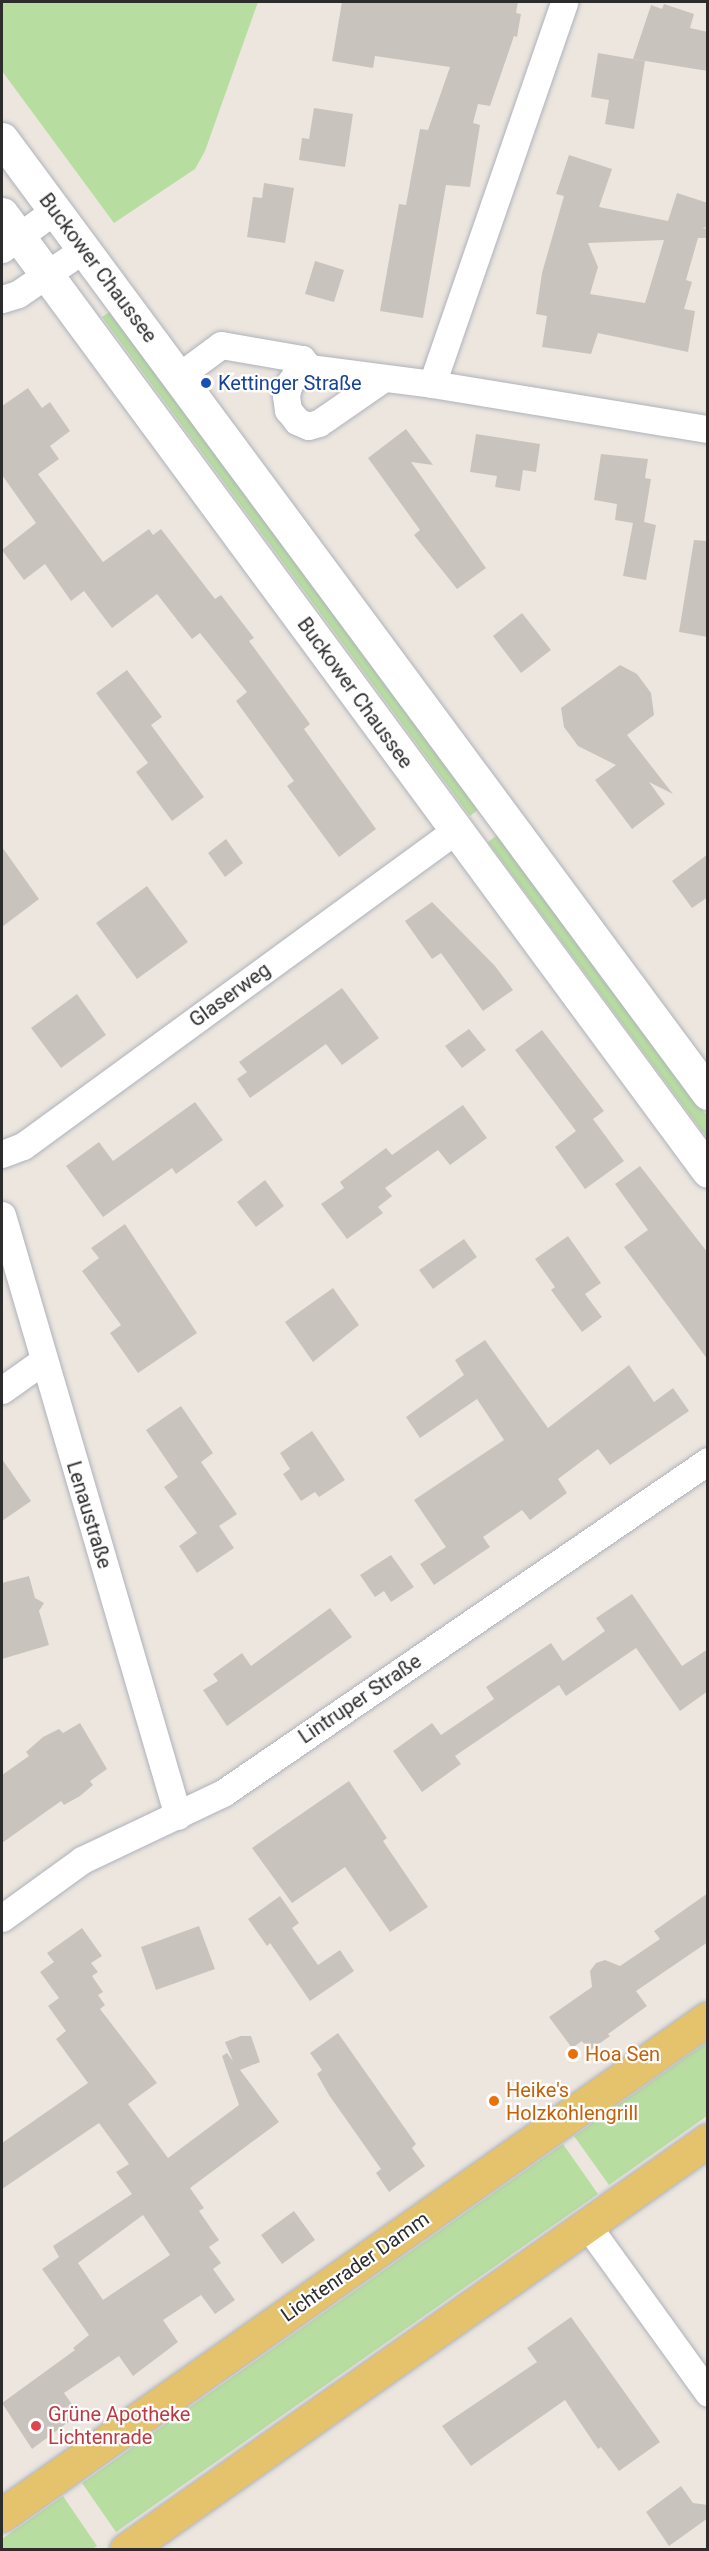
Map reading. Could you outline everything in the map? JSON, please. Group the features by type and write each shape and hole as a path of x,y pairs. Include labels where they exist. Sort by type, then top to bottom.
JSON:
{"main road":[{"name":"Buckower Chaussee","path":"2,139 708,1093"},
{"name":"Buckower Chaussee","path":"7,234 47,276 708,1171"},
{"name":"Lichtenrader Damm","path":"2,2513 708,2018"},
{"path":"126,2550 708,2139"}],"street":[{"path":"432,384 564,2"},
{"path":"7,234 55,210"},
{"path":"2,299 14,296 47,276 84,249"},
{"path":"178,376 221,345 302,359 309,368"},
{"path":"384,378 319,423 308,426 297,421 288,410 286,395 296,374 309,368 432,384 708,429"},
{"name":"Glaserweg","path":"2,1154 23,1146 456,830"},
{"name":"Lenaustraße","path":"2,1215 178,1815"},
{"path":"2,1389 43,1361"},
{"name":"Lintruper Straße","path":"2,1918 82,1860 223,1793 708,1461"},
{"path":"587,2225 708,2393"}],"green space":[{"path":"2,2 258,2 205,151 195,169 114,223 2,71"},
{"path":"112,310 480,808 470,816 102,317"},
{"path":"500,833 707,1116 707,1138 488,842"},
{"path":"707,2042 707,2116 609,2185 574,2136"},
{"path":"563,2144 598,2194 116,2532 82,2483"},
{"path":"63,2496 97,2546 91,2550 2,2549 2,2539"}],"building":[{"path":"342,2 518,2 516,13 521,14 517,37 514,36 490,106 478,104 473,123 480,125 470,187 446,185 423,318 380,311 399,204 406,205 420,129 428,130 450,67 375,56 373,68 332,61"},
{"path":"664,4 694,14 690,28 708,32 708,71 633,59 651,5 662,9"},
{"path":"598,53 645,61 634,129 605,124 609,100 591,97"},
{"path":"314,108 353,114 345,167 299,160 302,138 309,139"},
{"path":"569,155 612,169 599,207 668,221 677,193 708,203 708,227 702,228 708,229 708,238 698,238 686,280 692,282 684,309 695,311 688,352 598,333 591,354 542,347 547,316 536,314 542,273 564,196 556,194","holes":["664,240 645,303 590,294 598,267 588,243"]},
{"path":"264,183 294,188 285,243 247,237 253,197 262,198"},
{"path":"315,261 344,270 334,302 305,294"},
{"path":"28,388 42,408 50,402 70,431 50,446 59,459 38,474 103,562 149,529 153,535 161,529 215,599 221,595 254,638 249,641 310,724 304,729 376,829 339,857 287,786 294,781 236,701 247,692 200,633 192,639 157,594 112,628 84,591 71,601 45,564 24,580 2,550 36,523 2,475 2,406"},
{"path":"406,429 433,465 411,462 486,568 457,589 414,535 420,530 368,458"},
{"path":"476,434 540,444 536,472 523,470 520,491 495,487 497,476 470,472"},
{"path":"601,454 648,459 645,478 651,479 644,522 656,525 646,580 623,576 633,523 615,520 617,504 594,500"},
{"path":"694,540 708,541 708,637 679,632"},
{"path":"522,613 551,650 521,673 493,636"},
{"path":"620,665 637,674 651,693 654,715 627,735 673,794 649,782 665,804 632,829 595,780 616,765 578,746 564,727 561,708"},
{"path":"127,670 162,717 151,725 204,797 172,821 136,772 148,763 96,693"},
{"path":"226,839 243,863 225,877 208,853"},
{"path":"2,847 39,899 2,927"},
{"path":"708,854 708,897 692,908 672,881"},
{"path":"147,886 188,942 137,979 96,923"},
{"path":"432,902 495,966 513,990 483,1011 441,953 432,959 405,921"},
{"path":"342,988 379,1038 342,1065 326,1044 250,1098 237,1079 247,1072 239,1062"},
{"path":"77,994 106,1035 61,1068 31,1028"},
{"path":"469,1029 486,1050 462,1068 445,1046"},
{"path":"542,1030 604,1111 593,1119 624,1161 585,1189 555,1147 576,1131 515,1050"},
{"path":"195,1102 223,1140 176,1174 172,1168 103,1217 66,1166 99,1142 113,1161"},
{"path":"463,1105 487,1138 450,1165 438,1150 385,1188 392,1196 378,1207 383,1213 347,1239 321,1204 344,1188 340,1182 386,1148 392,1155"},
{"path":"640,1166 708,1253 708,1360 624,1247 648,1230 615,1184"},
{"path":"265,1180 284,1206 256,1227 237,1202"},
{"path":"125,1224 197,1333 138,1373 110,1333 121,1325 82,1271 99,1258 91,1248"},
{"path":"568,1236 601,1283 585,1294 602,1317 582,1332 551,1290 555,1287 535,1259"},
{"path":"464,1239 477,1257 433,1289 419,1270"},
{"path":"333,1288 359,1325 313,1362 285,1322"},
{"path":"485,1340 548,1428 629,1365 654,1402 673,1388 689,1411 610,1465 598,1449 558,1479 567,1493 530,1520 522,1510 483,1537 490,1547 434,1585 420,1564 446,1547 414,1500 504,1440 477,1399 420,1438 406,1417 464,1375 455,1360"},
{"path":"181,1406 213,1453 201,1462 237,1514 219,1526 234,1548 197,1573 179,1546 197,1533 164,1487 178,1477 146,1430"},
{"path":"312,1431 345,1480 319,1497 315,1492 301,1501 283,1474 290,1469 280,1453"},
{"path":"2,1459 31,1501 2,1521"},
{"path":"391,1555 414,1587 391,1602 384,1591 375,1597 360,1575"},
{"path":"29,1576 35,1598 44,1603 39,1611 49,1645 2,1659 2,1583"},
{"path":"632,1594 682,1666 708,1649 708,1691 680,1711 636,1648 566,1696 559,1685 455,1756 461,1764 422,1792 393,1751 432,1723 441,1735 494,1699 486,1687 551,1643 563,1661 605,1631 596,1618"},
{"path":"330,1608 352,1637 227,1726 203,1690 218,1681 213,1674 242,1653 251,1666"},
{"path":"80,1723 107,1769 90,1781 93,1785 80,1796 64,1805 61,1801 2,1843 2,1775 29,1756 26,1752 43,1737 59,1729 63,1733"},
{"path":"349,1781 387,1838 383,1841 428,1907 390,1932 345,1867 292,1903 252,1848"},
{"path":"708,1893 708,1942 636,1991 647,2006 608,2034 610,2036 589,2051 582,2041 572,2048 549,2017 592,1987 590,1971 596,1963 605,1960 620,1966 660,1939 654,1931"},
{"path":"280,1896 299,1923 292,1928 318,1965 340,1950 354,1971 310,2001 270,1943 267,1946 248,1919"},
{"path":"199,1926 215,1969 156,1990 141,1947"},
{"path":"82,1928 102,1956 91,1963 98,1972 92,1976 103,1992 98,1995 105,2005 100,2009 157,2083 128,2104 168,2158 239,2105 222,2056 227,2053 233,2061 225,2042 241,2036 251,2036 260,2062 240,2070 279,2122 190,2188 204,2208 199,2211 219,2240 209,2247 221,2263 213,2269 235,2300 215,2314 201,2295 163,2320 178,2342 133,2376 119,2356 64,2393 79,2414 32,2449 2,2403 75,2350 73,2348 89,2335 42,2269 59,2257 53,2246 132,2194 116,2172 129,2164 99,2123 2,2189 2,2143 88,2083 56,2039 66,2031 48,2006 59,1998 40,1972 54,1962 47,1953","holes":["143,2215 170,2255 103,2300 78,2263"]},
{"path":"338,2033 416,2144 412,2148 425,2166 389,2192 376,2173 381,2169 329,2095 317,2074 322,2070 310,2053"},
{"path":"294,2211 315,2240 282,2264 261,2235"},
{"path":"571,2317 660,2442 619,2471 601,2447 598,2449 565,2400 471,2466 442,2426 537,2362 527,2348"},
{"path":"681,2486 693,2503 708,2505 708,2518 669,2546 646,2512"}],"place":[{"name":"Kettinger Straße","path":"206,383"},
{"name":"Hoa Sen","path":"573,2054"},
{"name":"Heike's Holzkohlengrill","path":"494,2101"},
{"name":"Grüne Apotheke Lichtenrade","path":"36,2426"}]}
